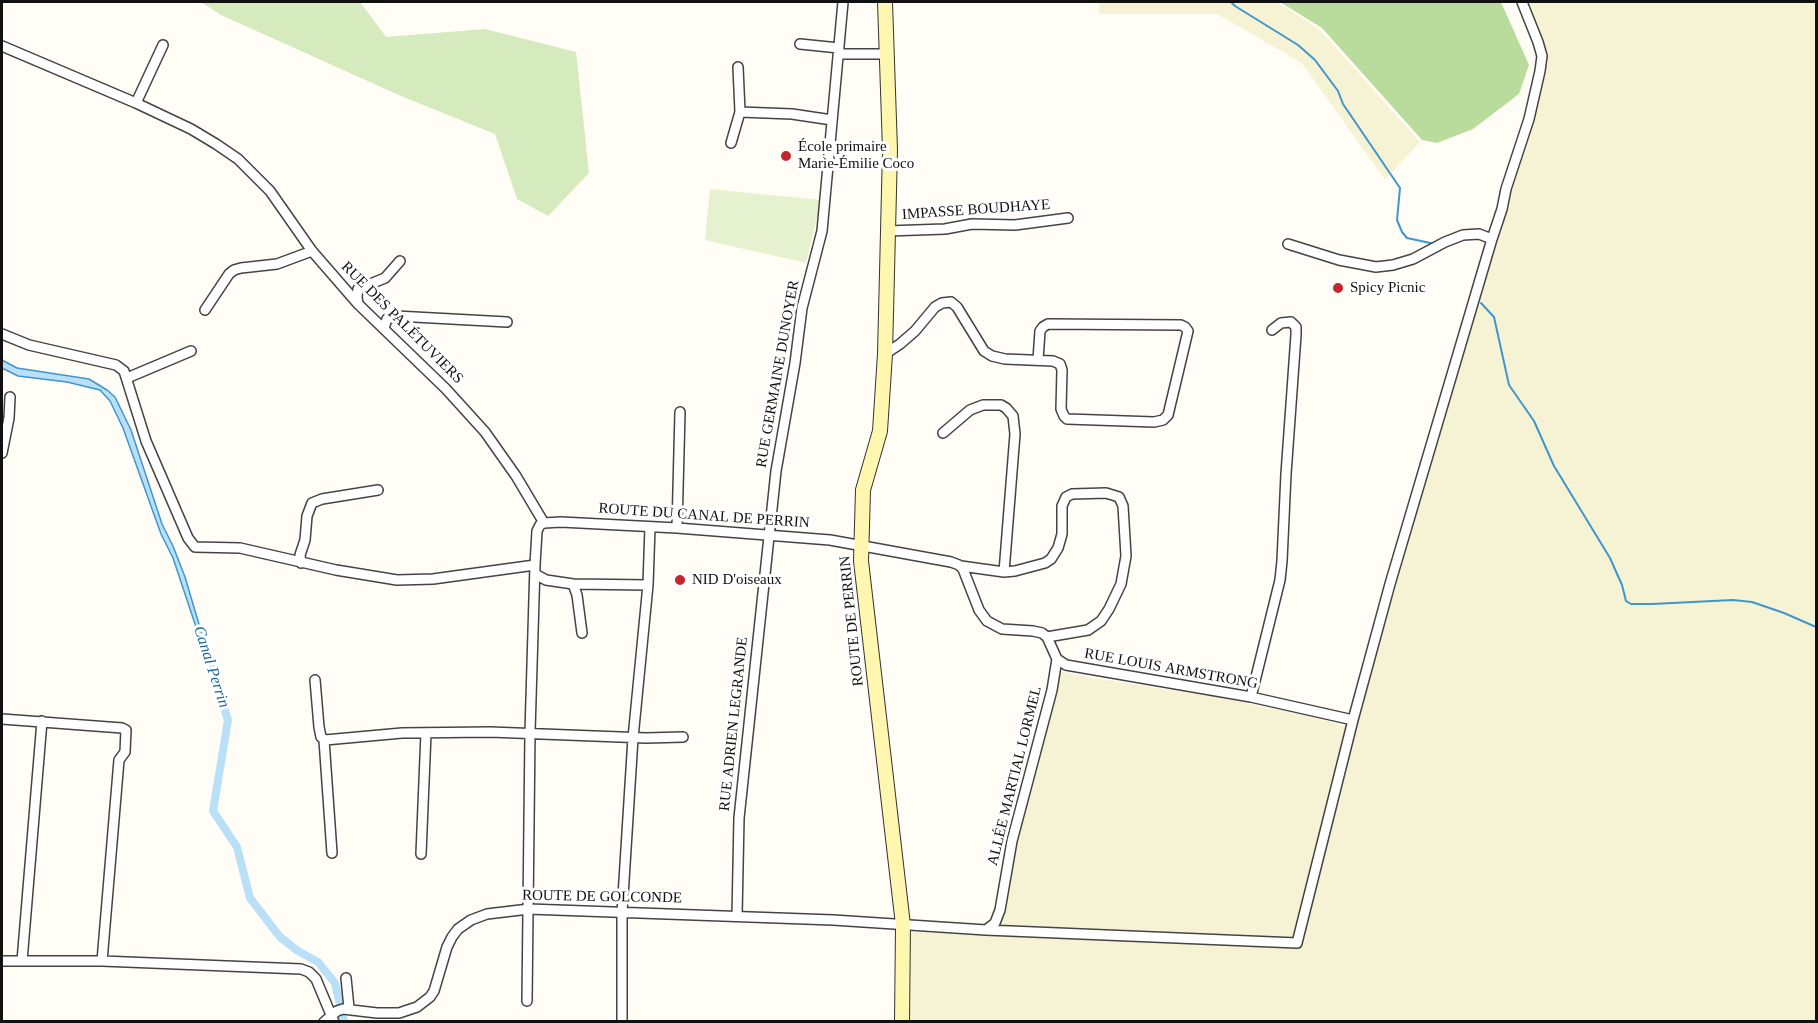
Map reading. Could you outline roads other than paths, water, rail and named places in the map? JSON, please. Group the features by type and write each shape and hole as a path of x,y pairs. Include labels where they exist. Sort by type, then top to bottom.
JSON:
{"main road":[{"name":"ROUTE DE PERRIN","path":"885,2 890,150 885,354 880,431 863,490 861,547 862,580 903,924 902,1022"}],"street":[{"name":"RUE GERMAINE DUNOYER","path":"770,535 776,471 802,308 822,231 843,2"},
{"path":"1353,720 1393,573 1492,239 1503,209 1506,189 1529,119 1542,59 1538,42 1522,2"},
{"path":"800,44 839,51 888,54"},
{"path":"136,103 163,45"},
{"name":"RUE DES PALÉTUVIERS","path":"2,46 136,103 204,136 237,159 270,191 312,251 358,304 466,409 516,476 544,523"},
{"path":"731,143 740,112 738,67"},
{"path":"740,112 792,114 832,120"},
{"name":"IMPASSE BOUDHAYE","path":"887,231 945,229 974,223 1015,225 1068,218"},
{"path":"1288,244 1339,260 1376,267 1413,259 1463,235 1479,234 1492,239"},
{"path":"205,310 234,270 277,264 312,251"},
{"path":"358,304 357,294 360,288 381,282 400,261"},
{"path":"885,354 915,331 935,307 942,303 953,303 984,351 992,356 1005,359 1053,361 1061,365 1061,409 1067,419 1161,421 1169,411 1188,331 1181,325 1048,324 1040,331 1038,360"},
{"path":"384,328 387,319 396,316 507,322"},
{"path":"1251,697 1280,580 1296,335 1296,327 1291,322 1281,322 1272,330"},
{"path":"2,334 29,345 116,365 124,371 146,441 165,488 192,544 200,548 240,548 301,563 370,576 418,581 535,570 546,580 573,584 648,585"},
{"path":"127,378 191,351"},
{"path":"2,453 10,397"},
{"path":"943,433 970,410 983,405 1001,405 1013,417 1015,434 1004,572"},
{"path":"677,528 680,412"},
{"path":"301,563 300,552 306,540 307,516 312,503 322,499 378,490"},
{"path":"861,547 1004,572 1036,567 1045,563 1056,553 1062,534 1062,502 1068,496 1076,494 1110,493 1120,499 1123,508 1126,556 1121,584 1101,621 1089,630 1047,637"},
{"path":"527,1001 530,732 535,570 537,531 544,523"},
{"name":"ROUTE DU CANAL DE PERRIN","path":"544,523 677,528 770,535 830,540 861,547"},
{"path":"622,1022 622,912 633,738 648,585 650,527"},
{"name":"RUE ADRIEN LEGRANDE","path":"737,916 739,818 770,535"},
{"path":"961,566 978,610 987,621 1002,629 1038,632 1047,637 1058,659"},
{"path":"573,584 577,595 582,633"},
{"name":"RUE LOUIS ARMSTRONG","path":"1058,659 1070,667 1251,697 1353,720"},
{"name":"ALLÉE MARTIAL LORMEL","path":"986,930 994,923 1000,910 1012,841 1058,659"},
{"path":"315,680 319,727 324,740 332,853"},
{"path":"2,719 126,730 125,752 119,760 102,961"},
{"name":"ROUTE DE GOLCONDE","path":"349,1008 377,1013 399,1013 417,1007 434,991 452,937 464,924 487,914 529,909 737,916 1297,944 1353,720"},
{"path":"22,961 42,721"},
{"path":"324,740 426,733 530,732 633,738 683,737"},
{"path":"421,854 426,733"},
{"path":"2,961 102,961 301,969 309,972 316,979 333,1018"},
{"path":"324,1022 333,1018 340,1010 349,1008 346,978"}],"water":[{"path":"2,360 17,368 89,379 115,397 131,430 162,524 185,577 209,658 123,428 110,401 100,390 67,382 18,376 2,368"}],"waterway":[{"path":"1231,2 1298,45 1315,60 1338,91 1343,104 1400,188 1397,220 1402,232 1407,238 1435,244"},
{"path":"1481,303 1494,317 1509,385 1534,421 1554,466 1610,558 1622,585 1626,601 1631,604 1733,600 1752,602 1816,627"},
{"name":"Canal Perrin","path":"205,647 228,720 213,811 237,847 250,898 280,937 298,951 318,962 335,983 344,1022"}],"place":[{"name":"École primaire Marie-Émilie Coco","path":"786,156"},
{"name":"Spicy Picnic","path":"1338,288"},
{"name":"NID D'oiseaux","path":"680,580"}]}
